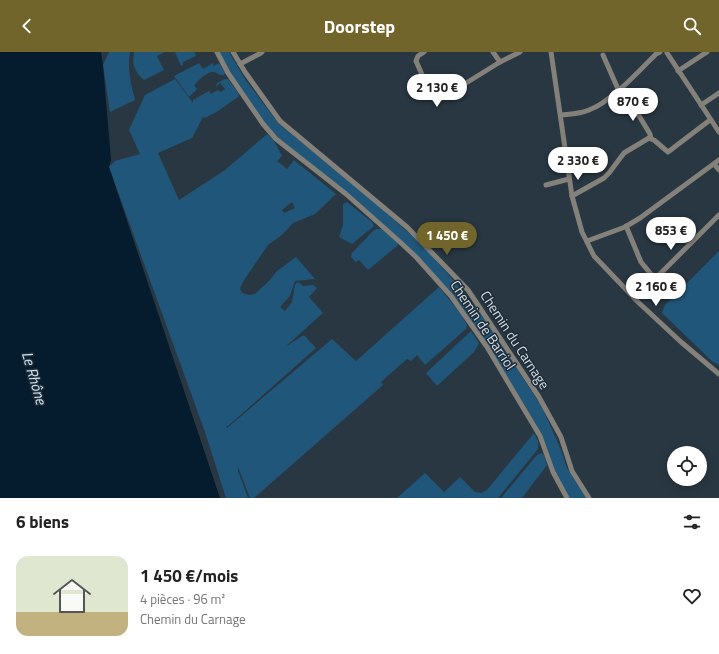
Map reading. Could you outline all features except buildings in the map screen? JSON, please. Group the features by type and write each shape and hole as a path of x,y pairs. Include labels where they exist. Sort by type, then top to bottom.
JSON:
{"street":[{"name":"Chemin de Barriol","path":"217,52 228,73 263,124 276,139 346,194 401,242 451,296 487,347 538,432 552,472 567,498"},
{"name":"Chemin du Carnage","path":"232,52 280,121 407,227 468,290 539,397 561,437 572,471 589,498"},
{"path":"240,64 262,52"},
{"path":"424,52 418,56 416,61 431,95 435,99 442,98 500,62 520,52"},
{"path":"493,52 500,62"},
{"path":"551,52 572,196 587,241 594,256 636,299 719,374"},
{"path":"561,115 575,114 590,110 611,97 656,54 664,52 719,132"},
{"path":"678,71 707,52"},
{"path":"603,55 618,89"},
{"path":"701,105 719,93"},
{"path":"641,112 638,114 650,134 651,139"},
{"path":"572,196 604,178 624,153 649,138 654,140 668,152 710,120"},
{"path":"587,241 626,226 640,218 719,160"},
{"path":"714,164 719,170"},
{"path":"546,185 569,179"},
{"path":"636,299 719,215"},
{"path":"626,226 641,262 655,279"}],"shaded area":[{"path":"109,52 130,52 129,70 135,100 110,112 103,65"},
{"path":"134,52 165,52 157,56 164,70 144,80 134,68"},
{"path":"175,52 194,52 196,56 183,62 183,65 181,66"},
{"path":"219,52 229,52 245,79 278,123 372,200 421,244 479,311 542,407 561,450 567,468 586,498 570,498 559,481 539,431 528,411 492,352 459,303 419,257 279,139 246,97"},
{"path":"199,63 203,69 213,63 214,66 219,63 225,73 224,75 214,72 206,74 194,85 197,89 189,97 174,76"},
{"path":"175,79 193,103 193,100 209,91 211,94 218,90 221,92 225,89 220,83 216,87 217,83 225,79 228,79 239,94 238,97 218,111 205,118 203,117 192,138 158,153 179,200 225,170 267,134 274,141 282,156 277,161 287,169 294,160 336,194 315,214 293,223 283,234 268,245 240,288 242,293 249,295 255,294 277,271 296,257 315,279 295,281 290,296 280,307 285,311 292,302 295,285 298,282 303,286 313,285 317,288 309,297 323,313 285,347 304,335 316,348 228,426 226,426 227,428 332,339 356,361 439,287 461,314 467,325 466,329 425,365 417,355 411,361 407,359 381,382 383,385 254,498 250,498 238,467 238,471 248,498 226,498 205,432 109,167 115,161 140,154 129,130 145,95","holes":["292,202 295,208 284,213 282,210"]},
{"path":"347,202 372,222 374,226 352,244 339,237 343,225 343,204"},
{"path":"376,229 382,229 398,243 398,245 368,270 359,260 356,262 351,257 352,253"},
{"path":"719,251 719,365 713,362 662,313 665,305"},
{"path":"471,331 479,343 474,352 437,386 426,373"},
{"path":"534,433 538,441 538,449 498,498 397,498 425,473 444,492 460,477 475,492 481,493 487,490"},
{"path":"542,453 547,465 522,498 501,498 537,455"}],"water":[{"name":"Le Rhône","path":"0,52 101,52 111,160 109,167 220,498 0,498"}]}
